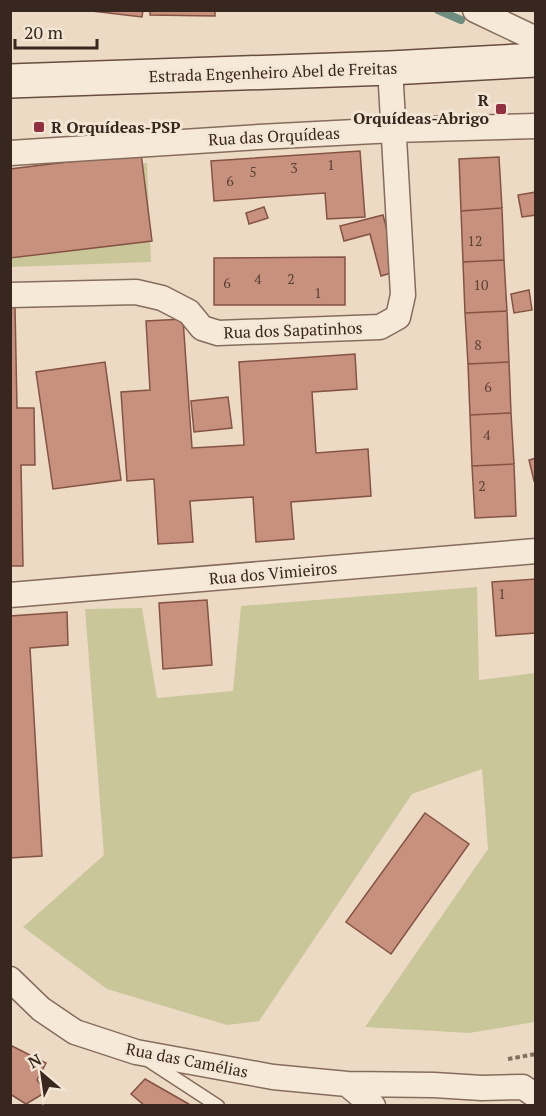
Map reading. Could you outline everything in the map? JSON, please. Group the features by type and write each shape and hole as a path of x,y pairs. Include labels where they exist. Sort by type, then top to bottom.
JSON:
{"main road":[{"name":"Estrada Engenheiro Abel de Freitas","path":"10,81 390,68 536,60"}],"street":[{"path":"475,10 536,39"},
{"name":"Rua dos Sapatinhos","path":"10,294 136,292 162,298 189,312 202,328 218,333 380,327 398,316 403,295 390,68"},
{"name":"Rua das Orquídeas","path":"10,153 259,136 536,126"},
{"name":"Rua dos Vimieiros","path":"10,595 536,551"},
{"name":"Rua das Camélias","path":"10,979 41,1009 75,1032 136,1052 273,1077 348,1084 523,1087 536,1096"},
{"path":"348,1084 373,1106"},
{"name":"Rua das Camélias","path":"443,1106 448,1100 482,1088"}],"lane":[{"path":"136,1052 218,1106"}],"shaded area":[{"path":"147,163 151,262 11,267 11,170"},
{"path":"477,587 479,680 535,673 535,1022 469,1033 365,1027 488,849 482,769 412,794 259,1021 227,1025 107,989 23,927 104,855 85,609 142,608 157,698 233,691 241,606"}],"building":[{"path":"83,10 143,10 142,17"},
{"path":"150,10 215,10 215,16 150,15"},
{"path":"360,151 365,217 327,219 325,193 214,201 211,161"},
{"path":"141,153 152,241 10,258 10,169"},
{"path":"499,157 502,208 461,211 459,159"},
{"path":"536,192 536,215 522,217 518,195"},
{"path":"264,207 268,218 249,224 246,213"},
{"path":"502,208 504,260 463,262 461,211"},
{"path":"383,215 398,271 381,276 370,234 344,241 340,226"},
{"path":"345,257 345,305 214,305 214,258"},
{"path":"504,260 507,311 465,313 463,262"},
{"path":"529,290 532,310 514,313 511,294"},
{"path":"10,307 15,307 17,408 34,408 35,465 21,465 23,566 10,566"},
{"path":"507,311 509,362 468,364 465,313"},
{"path":"183,319 192,448 244,445 239,362 355,354 357,389 312,392 316,453 368,449 371,496 291,502 294,539 256,542 253,497 190,501 193,542 158,544 154,479 127,481 121,392 150,390 146,321"},
{"path":"105,362 121,480 53,489 36,372"},
{"path":"509,362 511,413 470,415 468,364"},
{"path":"228,397 232,428 194,432 191,401"},
{"path":"511,413 514,464 472,466 470,415"},
{"path":"536,458 536,481 534,481 529,460"},
{"path":"514,464 516,516 475,518 472,466"},
{"path":"536,579 536,633 496,636 492,582"},
{"path":"207,600 212,665 163,669 159,603"},
{"path":"67,612 68,645 30,648 42,856 10,858 10,616"},
{"path":"425,813 469,844 391,954 346,922"},
{"path":"10,1045 46,1063 37,1080 46,1092 26,1104 10,1094"},
{"path":"145,1079 192,1106 145,1106 131,1094"}],"waterway":[{"path":"438,10 461,20"}],"place":[{"name":"R Orquídeas-Abrigo","path":"501,109"},
{"name":"R Orquídeas-PSP","path":"39,127"}]}
